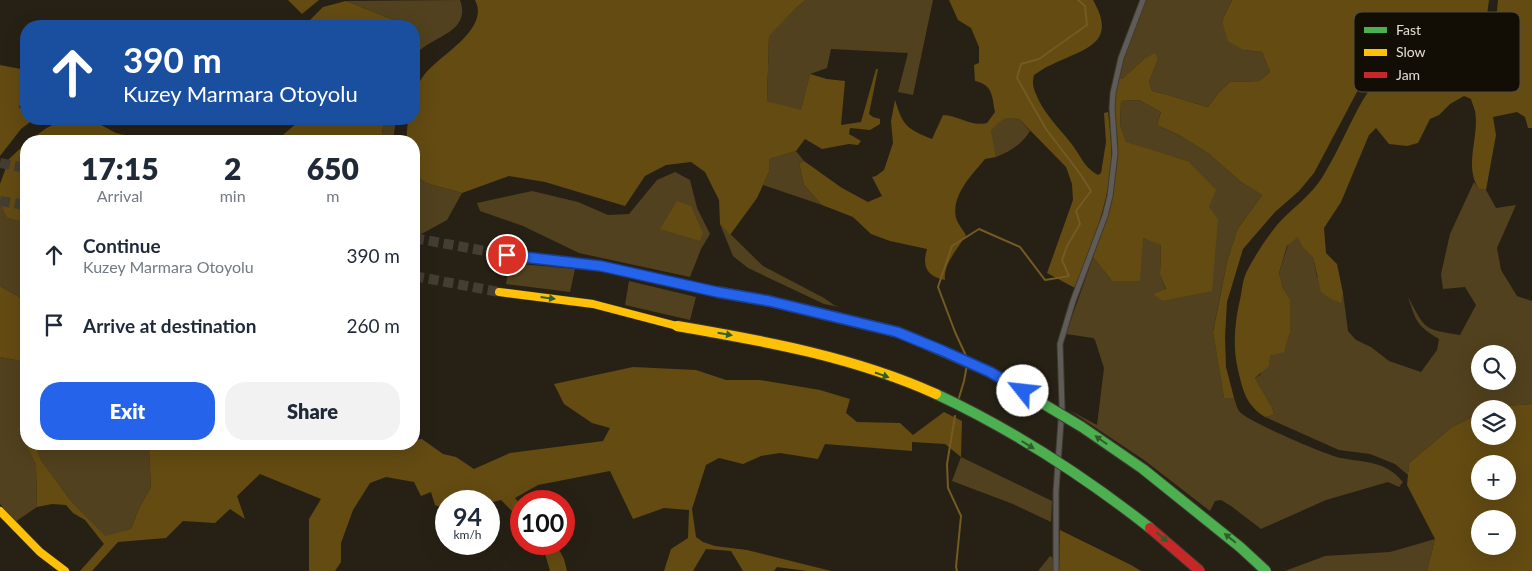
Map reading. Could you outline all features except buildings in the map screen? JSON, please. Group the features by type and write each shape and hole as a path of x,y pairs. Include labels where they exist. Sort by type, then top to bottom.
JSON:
{"main road":[{"path":"507,255 601,266 717,292 769,301 897,332 941,350 990,372 1082,427 1142,469 1240,547 1266,571"},
{"path":"500,292 593,304 677,326 772,343 860,367 911,384 957,404 1001,428 1103,493 1179,551 1200,571"},
{"path":"0,511 51,561 65,571"}],"street":[{"path":"1056,571 1056,491 1062,407 1060,344 1073,301 1105,216 1110,196 1115,153 1113,94 1121,58 1143,0"}],"shaded area":[{"path":"288,0 319,0 302,14"},
{"path":"460,0 461,19 457,26 420,50 420,20 394,20 346,1"},
{"path":"475,0 806,0 769,36 767,101 801,110 810,74 827,79 845,81 841,125 861,122 876,69 878,69 869,114 880,119 880,124 870,130 850,128 849,134 861,141 858,145 849,144 822,149 805,139 796,151 769,159 769,172 757,198 730,235 720,224 719,200 705,172 691,162 666,165 645,176 625,206 545,182 509,176 462,193 426,183 420,178 420,135 407,135 407,125 420,125 420,81 429,70 469,33 478,11"},
{"path":"806,0 933,0 913,95 898,92 908,53 831,49 827,68 810,74 801,111 767,101 769,35"},
{"path":"949,0 1093,0 1100,15 1102,27 1100,36 1094,43 1044,68 1034,75 1033,80 1035,92 1046,113 1086,165 1098,175 1101,173 1106,142 1104,113 1108,112 1111,156 1107,195 1098,227 1075,288 1047,273 1073,200 1072,184 1066,167 1020,120 1007,118 991,131 996,157 985,159 960,193 955,210 956,218 966,235 946,268 945,280 933,276 927,269 925,260 927,249 890,241 871,234 853,217 822,205 804,185 799,163 804,161 842,188 868,202 882,196 872,177 884,170 893,143 891,121 895,100 907,126 932,139 943,115 975,124 987,123 995,112 991,92 985,85 975,81 974,65 979,63 979,47 971,28 958,20"},
{"path":"1146,0 1232,0 1222,21 1243,50 1262,52 1270,72 1259,81 1230,82 1219,92 1208,107 1152,91 1149,82 1158,59 1144,59 1122,79 1119,79 1124,58"},
{"path":"1232,0 1489,0 1487,12 1354,12 1354,92 1357,92 1314,173 1299,191 1275,212 1243,249 1227,302 1226,367 1234,398 1224,398 1213,332 1227,262 1237,230 1262,195 1241,182 1208,153 1179,135 1157,125 1161,112 1139,100 1121,101 1120,125 1126,142 1188,161 1216,190 1209,207 1218,219 1212,291 1162,301 1153,294 1166,289 1160,275 1161,245 1143,238 1140,281 1112,281 1093,257 1113,190 1118,148 1115,104 1119,79 1122,79 1144,59 1155,53 1158,59 1149,82 1152,91 1208,107 1219,92 1230,82 1259,81 1270,72 1262,52 1243,50 1228,41 1222,21"},
{"path":"1498,0 1532,0 1532,128 1528,128 1525,117 1517,112 1493,117 1496,135 1486,190 1479,189 1472,171 1476,121 1471,99 1464,96 1450,104 1439,115 1430,119 1418,143 1407,146 1389,144 1376,128 1369,135 1341,202 1324,228 1326,253 1337,264 1343,293 1342,303 1331,299 1321,292 1313,257 1302,247 1298,237 1287,246 1279,273 1283,288 1290,300 1290,333 1284,352 1270,356 1269,366 1255,378 1272,407 1274,415 1265,417 1253,408 1246,397 1236,361 1236,323 1246,273 1277,225 1318,183 1331,163 1368,92 1520,92 1520,12 1497,11"},
{"path":"346,1 394,20 310,20 323,7"},
{"path":"0,65 20,69 20,125 26,125 0,156"},
{"path":"1139,100 1161,112 1157,125 1179,135 1208,153 1241,182 1262,195 1237,230 1227,262 1213,331 1224,398 1234,398 1239,411 1257,423 1288,438 1333,456 1382,466 1403,482 1399,487 1388,482 1326,500 1261,529 1221,500 1215,501 1210,511 1144,460 1069,410 1097,425 1104,368 1095,340 1093,338 1066,334 1093,257 1112,281 1143,238 1161,244 1160,275 1166,290 1154,294 1162,301 1209,207 1188,161 1126,143 1120,125 1121,101"},
{"path":"1010,117 1020,120 1030,131 1015,147 996,157 990,131 1000,121"},
{"path":"52,125 101,125 124,135 37,135"},
{"path":"295,125 383,125 382,135 283,135"},
{"path":"383,125 395,125 394,135 382,135"},
{"path":"20,149 20,221 7,218 0,204 0,184 9,159"},
{"path":"796,151 804,161 799,163 804,185 822,205 763,185 769,172 768,159"},
{"path":"675,172 690,180 697,208 710,234 701,249 690,277 579,253 523,226 480,211 477,203 532,191 578,202 608,215 629,214 657,180"},
{"path":"420,178 426,183 462,193 447,220 420,235"},
{"path":"1474,182 1479,189 1486,190 1496,208 1516,205 1497,248 1501,270 1517,296 1532,301 1532,404 1516,406 1516,400 1471,400 1471,418 1452,427 1409,463 1408,475 1395,464 1370,454 1339,450 1265,417 1274,415 1272,407 1255,378 1260,375 1270,356 1284,351 1290,333 1290,301 1283,288 1279,273 1288,245 1298,236 1302,247 1313,256 1317,277 1342,303 1343,293 1348,331 1356,340 1371,347 1389,361 1421,372 1437,350 1439,339 1418,322 1408,297 1427,326 1439,331 1460,335 1476,305 1465,287 1443,289 1441,274 1450,234"},
{"path":"677,201 691,206 703,233 700,241 660,229"},
{"path":"0,204 7,218 20,221 20,298 0,286"},
{"path":"720,224 763,266 839,307 824,304 748,268 733,256"},
{"path":"510,263 575,269 570,292 506,284"},
{"path":"629,281 696,297 690,320 625,305"},
{"path":"0,286 20,298 20,361 0,357"},
{"path":"0,357 20,361 20,450 29,450 36,465 37,507 15,522 0,504"},
{"path":"633,367 696,370 726,380 760,380 820,390 850,399 846,413 857,422 900,423 913,435 944,412 962,421 961,457 945,444 912,442 912,451 825,444 818,459 780,453 761,456 743,464 719,458 706,465 692,509 696,537 703,542 715,546 747,550 831,571 807,571 777,567 774,571 743,571 731,551 706,549 693,571 664,571 671,549 688,538 689,510 664,508 633,519 610,471 538,485 529,490 510,490 510,509 500,500 500,490 435,490 435,505 431,492 421,496 414,482 386,477 370,483 353,510 341,543 341,562 335,571 309,571 309,519 321,499 260,474 237,496 245,519 230,509 215,523 183,521 166,538 118,542 92,571 80,571 104,544 85,520 73,513 66,505 52,504 37,507 36,465 29,450 37,450 41,460 71,501 105,536 131,529 139,508 151,487 150,450 420,450 420,439 422,439 443,454 456,457 474,469 510,453 603,441 610,428 592,423 564,404 554,384"},
{"path":"1532,404 1532,571 1427,571 1435,539 1407,485 1409,463 1452,427 1471,418 1471,445 1516,445 1516,405"},
{"path":"37,450 150,450 151,487 139,508 131,529 105,537 71,501 41,460"},
{"path":"961,457 1052,501 1051,522 1013,504 952,481"},
{"path":"1060,530 1131,565 1141,571 1059,571"},
{"path":"1435,539 1427,571 1285,571 1325,556 1390,552"},
{"path":"545,555 562,555 567,571 550,571"},
{"path":"1050,556 1053,558 1053,571 1038,571"}],"waterway":[{"path":"967,358 938,287 952,246 979,229 1020,247 1045,280 1069,276 1062,260 1067,246 1080,224 1076,211 1091,191 1046,129 1017,78 1021,64 1039,59 1087,25 1085,6 1078,0"},
{"path":"958,401 967,365"},
{"path":"955,416 947,464 948,488 961,516 957,571"}],"tunnel":[{"path":"0,163 20,167"},
{"path":"0,201 20,204"},
{"path":"420,239 507,255"},
{"path":"420,277 499,292"}],"traffic: fast":[{"path":"507,255 601,266 717,292"},
{"path":"910,337 990,372 1082,427 1143,469 1240,547 1266,571"},
{"path":"936,394 1020,438 1074,472 1150,528"}],"traffic: slow":[{"path":"499,292 593,304 677,326"},
{"path":"717,292 769,301 897,332 910,337"},
{"path":"677,326 776,344 841,360 905,381 936,394"},
{"path":"0,511 40,552 65,571"}],"traffic: jam":[{"path":"1150,528 1200,571"}],"route":[{"path":"507,255 601,266 717,292 769,301 897,332 990,372 1023,391"}]}
